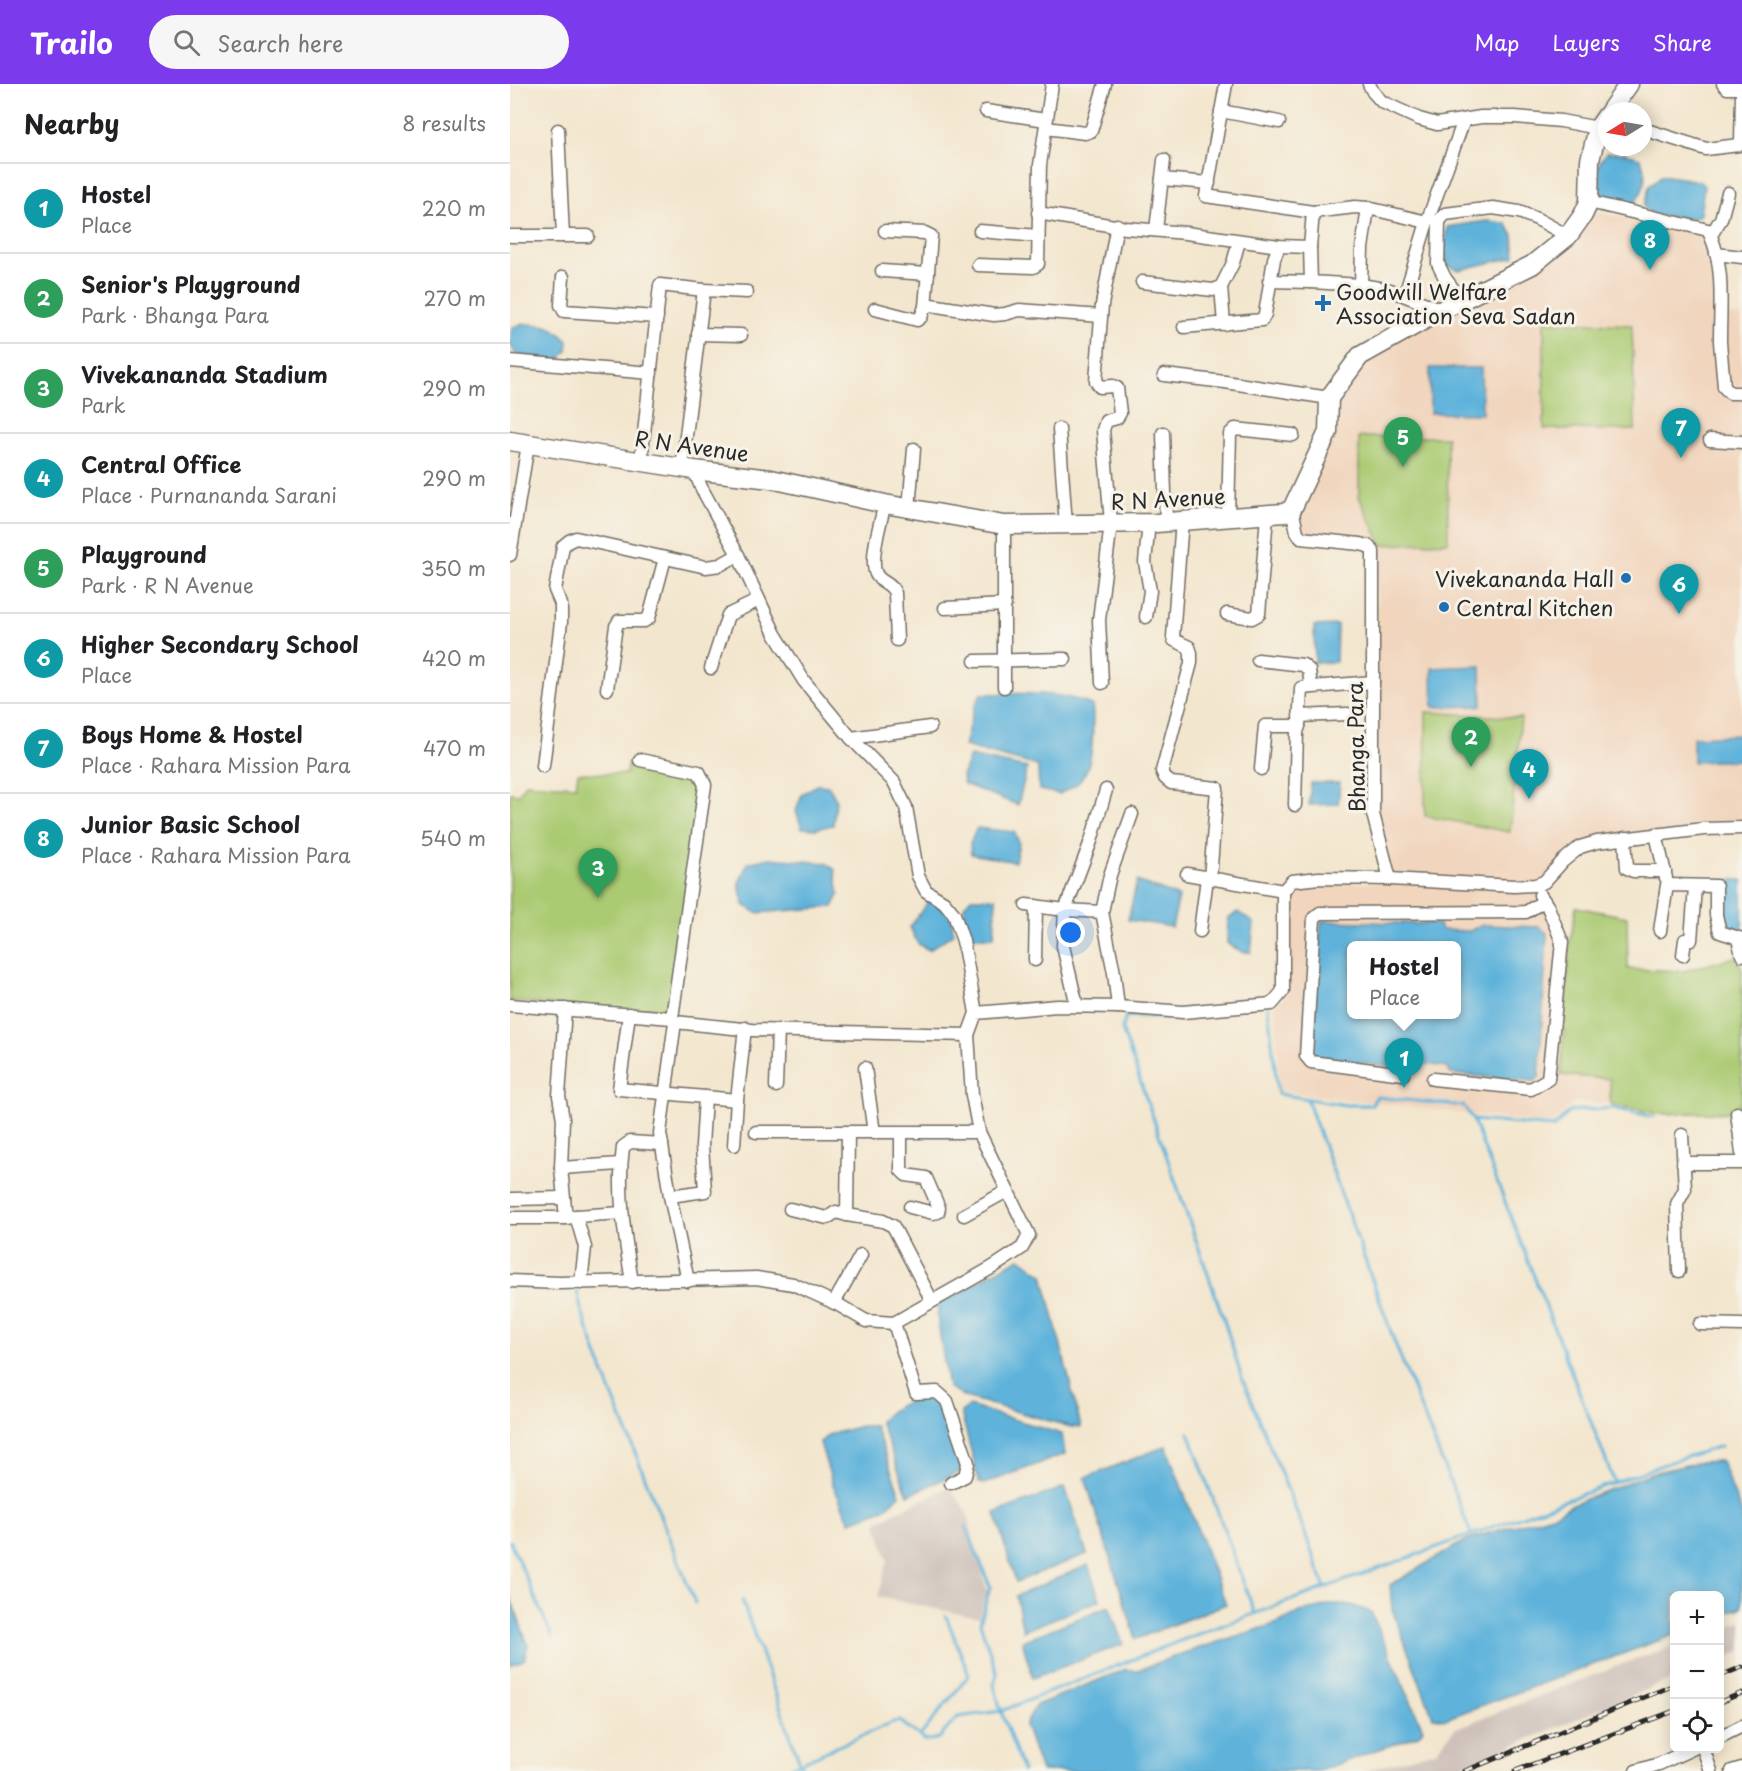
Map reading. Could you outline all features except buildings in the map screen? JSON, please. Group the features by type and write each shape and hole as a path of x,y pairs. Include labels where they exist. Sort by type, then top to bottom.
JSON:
{"main road":[{"path":"1616,102 1629,84"},
{"path":"1292,509 1328,432 1329,398 1360,356 1442,310 1532,265 1568,236 1589,202 1590,160 1598,138"},
{"name":"R N Avenue","path":"519,442 688,469 771,479 885,504 1004,525 1111,524 1267,516 1292,509"}],"street":[{"path":"978,265 1036,266 1039,261 1040,165 1052,84"},
{"path":"986,111 1085,133 1091,132 1105,84"},
{"path":"1226,84 1206,196 1313,212 1355,207 1368,208 1427,222"},
{"path":"1369,84 1382,102 1419,119 1437,124 1481,117 1562,121 1598,119"},
{"path":"1652,132 1706,148 1736,147 1741,143 1742,92 1739,88 1727,88 1723,84"},
{"path":"1221,111 1279,122"},
{"path":"1405,296 1427,222 1464,120"},
{"path":"558,130 563,236"},
{"path":"1156,230 1164,160"},
{"path":"1162,179 1209,183"},
{"path":"1711,235 1720,219 1728,193"},
{"path":"1589,202 1708,230 1720,271 1720,345 1724,387 1730,393 1742,393"},
{"path":"1361,285 1362,248 1368,208"},
{"path":"1461,300 1438,264 1439,221 1445,214 1493,208 1519,212 1568,236"},
{"path":"1311,282 1310,247 1313,212"},
{"path":"1038,213 1126,228 1279,246 1310,247"},
{"path":"1102,683 1099,620 1111,524 1103,430 1106,421 1117,418 1120,413 1117,388 1100,387 1095,381 1101,316 1117,225"},
{"path":"875,309 916,320 921,317 925,307 932,239 929,235 885,231"},
{"path":"980,231 1038,236"},
{"path":"510,236 588,236"},
{"path":"1224,324 1221,287 1233,263 1239,241"},
{"path":"1184,327 1262,320 1274,259 1279,246"},
{"path":"1716,254 1742,257"},
{"path":"882,270 928,274"},
{"path":"563,277 561,305 564,311 657,317"},
{"path":"1269,281 1361,285 1390,290 1442,310"},
{"path":"1142,282 1213,290 1221,287"},
{"path":"641,461 660,285 747,292"},
{"path":"510,1281 581,1283 756,1278 793,1284 866,1321 894,1323 993,1267 1022,1248 1029,1235 979,1132 972,1095 968,1035 976,1013 963,941 954,914 944,902 926,891 918,876 906,807 894,782 851,738 804,681 775,634 738,555 688,469 698,334 704,290"},
{"path":"925,307 931,305 994,315 1019,310 1101,316"},
{"path":"698,334 741,335"},
{"path":"510,361 651,373"},
{"path":"1164,375 1329,398"},
{"path":"1059,429 1066,525"},
{"path":"1228,517 1230,434 1232,430 1293,435"},
{"path":"1163,433 1173,637 1174,640 1189,647 1191,663 1162,771 1171,783 1217,788 1200,931"},
{"path":"1710,440 1742,442"},
{"path":"510,555 519,442"},
{"path":"909,508 914,449"},
{"path":"885,504 876,540 874,570 879,579 893,587 895,593 897,640"},
{"name":"Bhanga Para","path":"1292,509 1297,532 1301,538 1360,544 1368,546 1373,551 1373,814 1390,879"},
{"path":"1227,614 1252,618 1259,614 1267,516"},
{"path":"1146,617 1150,591 1145,562 1166,521"},
{"path":"1004,525 1006,662 1004,687"},
{"path":"543,766 561,622 561,604 555,590 563,546 576,538 706,567 720,565 738,555"},
{"path":"607,689 615,626 619,621 644,621 649,618 665,558"},
{"path":"711,668 728,615 759,600"},
{"path":"945,608 1005,605"},
{"path":"975,661 1065,659"},
{"path":"1258,660 1303,665 1309,670 1311,687"},
{"path":"1295,805 1301,688 1374,682"},
{"path":"1261,769 1265,726 1348,714"},
{"path":"851,738 930,727"},
{"path":"640,760 699,772 705,786 660,1133 670,1196 688,1281"},
{"path":"1077,1006 1063,946 1065,910 1091,841 1106,790"},
{"path":"1118,1007 1114,973 1101,912 1110,875 1132,814"},
{"path":"976,1013 1005,1009 1077,1006 1183,1012 1272,1004 1283,991 1283,891 1292,880 1390,879 1514,886 1535,885 1544,882 1563,861 1580,847 1656,834 1742,828"},
{"path":"1656,834 1667,885 1660,931"},
{"path":"1625,838 1627,868 1634,871 1665,871"},
{"path":"1186,874 1283,891"},
{"path":"1433,1079 1531,1089 1548,1079 1562,942 1535,885"},
{"path":"1667,885 1716,886 1716,915 1720,932 1740,939 1742,955"},
{"path":"1683,955 1685,940 1691,940 1695,887"},
{"path":"1402,1074 1311,1062 1306,1056 1314,918 1320,913 1526,912 1544,901"},
{"path":"1035,960 1031,906 1101,912"},
{"path":"510,1005 629,1014 746,1028 968,1035"},
{"path":"566,1009 559,1096 563,1119 561,1168 564,1198 585,1247 581,1283"},
{"path":"629,1014 619,1089 737,1100"},
{"path":"734,1145 746,1028"},
{"path":"777,1086 778,1030"},
{"path":"865,1068 874,1133"},
{"path":"670,1196 705,1191 702,1146 705,1097"},
{"path":"1737,1113 1742,1153"},
{"path":"756,1132 979,1132"},
{"path":"901,1132 901,1170 906,1175 926,1178 939,1208 938,1212 933,1213 910,1207"},
{"path":"847,1215 848,1133"},
{"path":"1679,1271 1677,1204 1684,1189 1682,1135"},
{"path":"632,1282 622,1213 623,1147 630,1142 662,1144"},
{"path":"1683,1163 1742,1163"},
{"path":"561,1168 621,1164"},
{"path":"964,1215 1007,1191"},
{"path":"512,1199 564,1198"},
{"path":"790,1209 827,1218 836,1212 883,1221 892,1227 932,1301"},
{"path":"510,1218 622,1213"},
{"path":"834,1303 861,1255"},
{"path":"894,1323 916,1393 937,1392 947,1401 968,1463 965,1476 951,1483"},
{"path":"1700,1324 1742,1325"},
{"path":"1724,1735 1742,1726"},
{"path":"1636,1771 1685,1753"},
{"path":"1704,1753 1711,1771"},
{"path":"1732,1771 1742,1768"}],"shaded area":[{"path":"1584,210 1709,234 1716,315 1742,316 1742,824 1574,846 1544,888 1570,943 1561,1075 1610,1079 1610,1104 1575,1102 1550,1124 1280,1091 1275,1007 1286,995 1286,893 1294,885 1391,883 1376,811 1377,550 1303,536 1292,517 1308,502 1331,399 1355,362 1529,271"},
{"path":"949,1487 966,1510 987,1592 979,1618 878,1597 888,1560 876,1522"},
{"path":"1742,1621 1742,1651 1724,1658 1724,1645 1724,1628"},
{"path":"1670,1647 1670,1680 1483,1758 1447,1771 1365,1771 1436,1751 1454,1729"}],"green space":[{"path":"1544,321 1632,325 1635,430 1544,429"},
{"path":"1359,437 1447,437 1448,542 1382,545 1359,497"},
{"path":"1426,712 1521,718 1510,832 1425,816"},
{"path":"627,764 701,781 669,1015 510,1001 510,793 519,794 525,783 576,786 578,773 626,774"},
{"path":"1576,907 1627,917 1628,969 1684,971 1735,957 1742,968 1742,1104 1739,1104 1741,1112 1659,1114 1610,1104 1610,1079 1561,1075 1570,943"}],"water":[{"path":"1604,156 1640,158 1645,171 1645,182 1633,204 1611,201 1598,190 1596,173"},
{"path":"1662,175 1699,181 1704,186 1700,215 1692,219 1652,215 1644,206 1649,187"},
{"path":"1486,221 1506,223 1513,235 1515,257 1459,270 1448,266 1444,250 1447,227"},
{"path":"523,324 543,325 553,329 568,341 567,351 557,361 516,355 510,343 512,327"},
{"path":"1430,368 1481,368 1482,414 1430,413"},
{"path":"1337,625 1336,662 1315,663 1314,626"},
{"path":"1481,666 1482,706 1433,707 1432,668"},
{"path":"981,694 1054,695 1068,697 1093,706 1091,756 1079,782 1059,794 1039,790 1038,766 964,746 974,708"},
{"path":"1742,735 1742,760 1693,762 1693,737"},
{"path":"970,756 1027,768 1018,805 964,784 962,776"},
{"path":"1311,783 1340,783 1338,804 1309,805"},
{"path":"817,785 829,786 836,800 833,825 815,829 802,828 796,811 802,794"},
{"path":"977,828 1014,832 1019,842 1015,862 971,854 970,843"},
{"path":"769,858 826,863 835,870 839,895 833,907 757,913 744,905 739,883 748,863"},
{"path":"1742,880 1742,934 1728,931 1721,921 1720,883"},
{"path":"1137,881 1179,897 1172,927 1128,920"},
{"path":"971,898 996,898 994,937 967,937 964,906"},
{"path":"930,899 950,915 954,933 929,950 918,944 910,927"},
{"path":"1238,912 1254,923 1251,952 1242,952 1227,943 1228,918"},
{"path":"1321,922 1439,924 1441,930 1470,931 1481,925 1539,927 1547,933 1539,1077 1535,1081 1451,1074 1447,1067 1425,1064 1417,1070 1316,1057 1312,1051"},
{"path":"1020,1258 1043,1275 1081,1427 1071,1427 965,1397 948,1387 937,1315 939,1303"},
{"path":"938,1394 958,1445 962,1471 908,1495 880,1422 899,1406"},
{"path":"969,1406 1062,1434 1065,1454 984,1484 979,1482 961,1412"},
{"path":"861,1426 875,1426 900,1495 886,1508 850,1522 833,1485 820,1443 828,1435"},
{"path":"1166,1446 1226,1604 1136,1639 1085,1478"},
{"path":"1721,1461 1742,1514 1742,1607 1724,1614 1724,1591 1670,1591 1670,1636 1445,1719 1433,1717 1392,1609 1390,1585 1468,1539 1556,1514 1573,1504 1652,1473 1700,1462"},
{"path":"1065,1487 1087,1554 1016,1582 995,1513"},
{"path":"1088,1565 1100,1600 1023,1631 1016,1596"},
{"path":"510,1596 528,1645 524,1660 510,1665"},
{"path":"1332,1604 1351,1605 1371,1612 1423,1729 1419,1735 1319,1771 1041,1771 1025,1725 1036,1705 1126,1669 1136,1671 1278,1623 1300,1612"},
{"path":"1109,1606 1123,1644 1033,1678 1022,1641"}],"waterway":[{"path":"1268,1007 1278,1094 1346,1105 1372,1105 1376,1097 1464,1106 1473,1120 1554,1127 1570,1111 1614,1108 1654,1117"},
{"path":"1182,1018 1126,1016 1122,1029 1225,1323 1242,1378 1325,1588"},
{"path":"1307,1099 1395,1343 1471,1534"},
{"path":"1473,1120 1614,1481"},
{"path":"576,1287 581,1309 605,1377 695,1603"},
{"path":"1189,1433 1255,1614"},
{"path":"782,1771 893,1722 900,1721 926,1741 939,1738 958,1717 1001,1711 1185,1639 1676,1460 1721,1446"},
{"path":"966,1526 990,1587 980,1623 997,1673 994,1685 1001,1711 1023,1771"},
{"path":"510,1541 552,1636"},
{"path":"742,1600 803,1771"},
{"path":"920,1736 969,1675 946,1616"}],"railway":[{"path":"1724,1674 1742,1667"},
{"path":"1465,1771 1670,1687"},
{"path":"1724,1700 1742,1693"},
{"path":"1515,1771 1670,1713"}],"place":[{"name":"Junior Basic School","path":"1650,270"},
{"name":"Goodwill Welfare Association Seva Sadan","path":"1323,303"},
{"name":"Boys Home & Hostel","path":"1681,458"},
{"name":"Playground","path":"1403,467"},
{"name":"Vivekananda Hall","path":"1626,578"},
{"name":"Central Kitchen","path":"1444,607"},
{"name":"Higher Secondary School","path":"1679,614"},
{"name":"Senior's Playground","path":"1471,767"},
{"name":"Central Office","path":"1529,799"},
{"name":"Vivekananda Stadium","path":"598,898"},
{"name":"Hostel","path":"1404,1088"}]}
